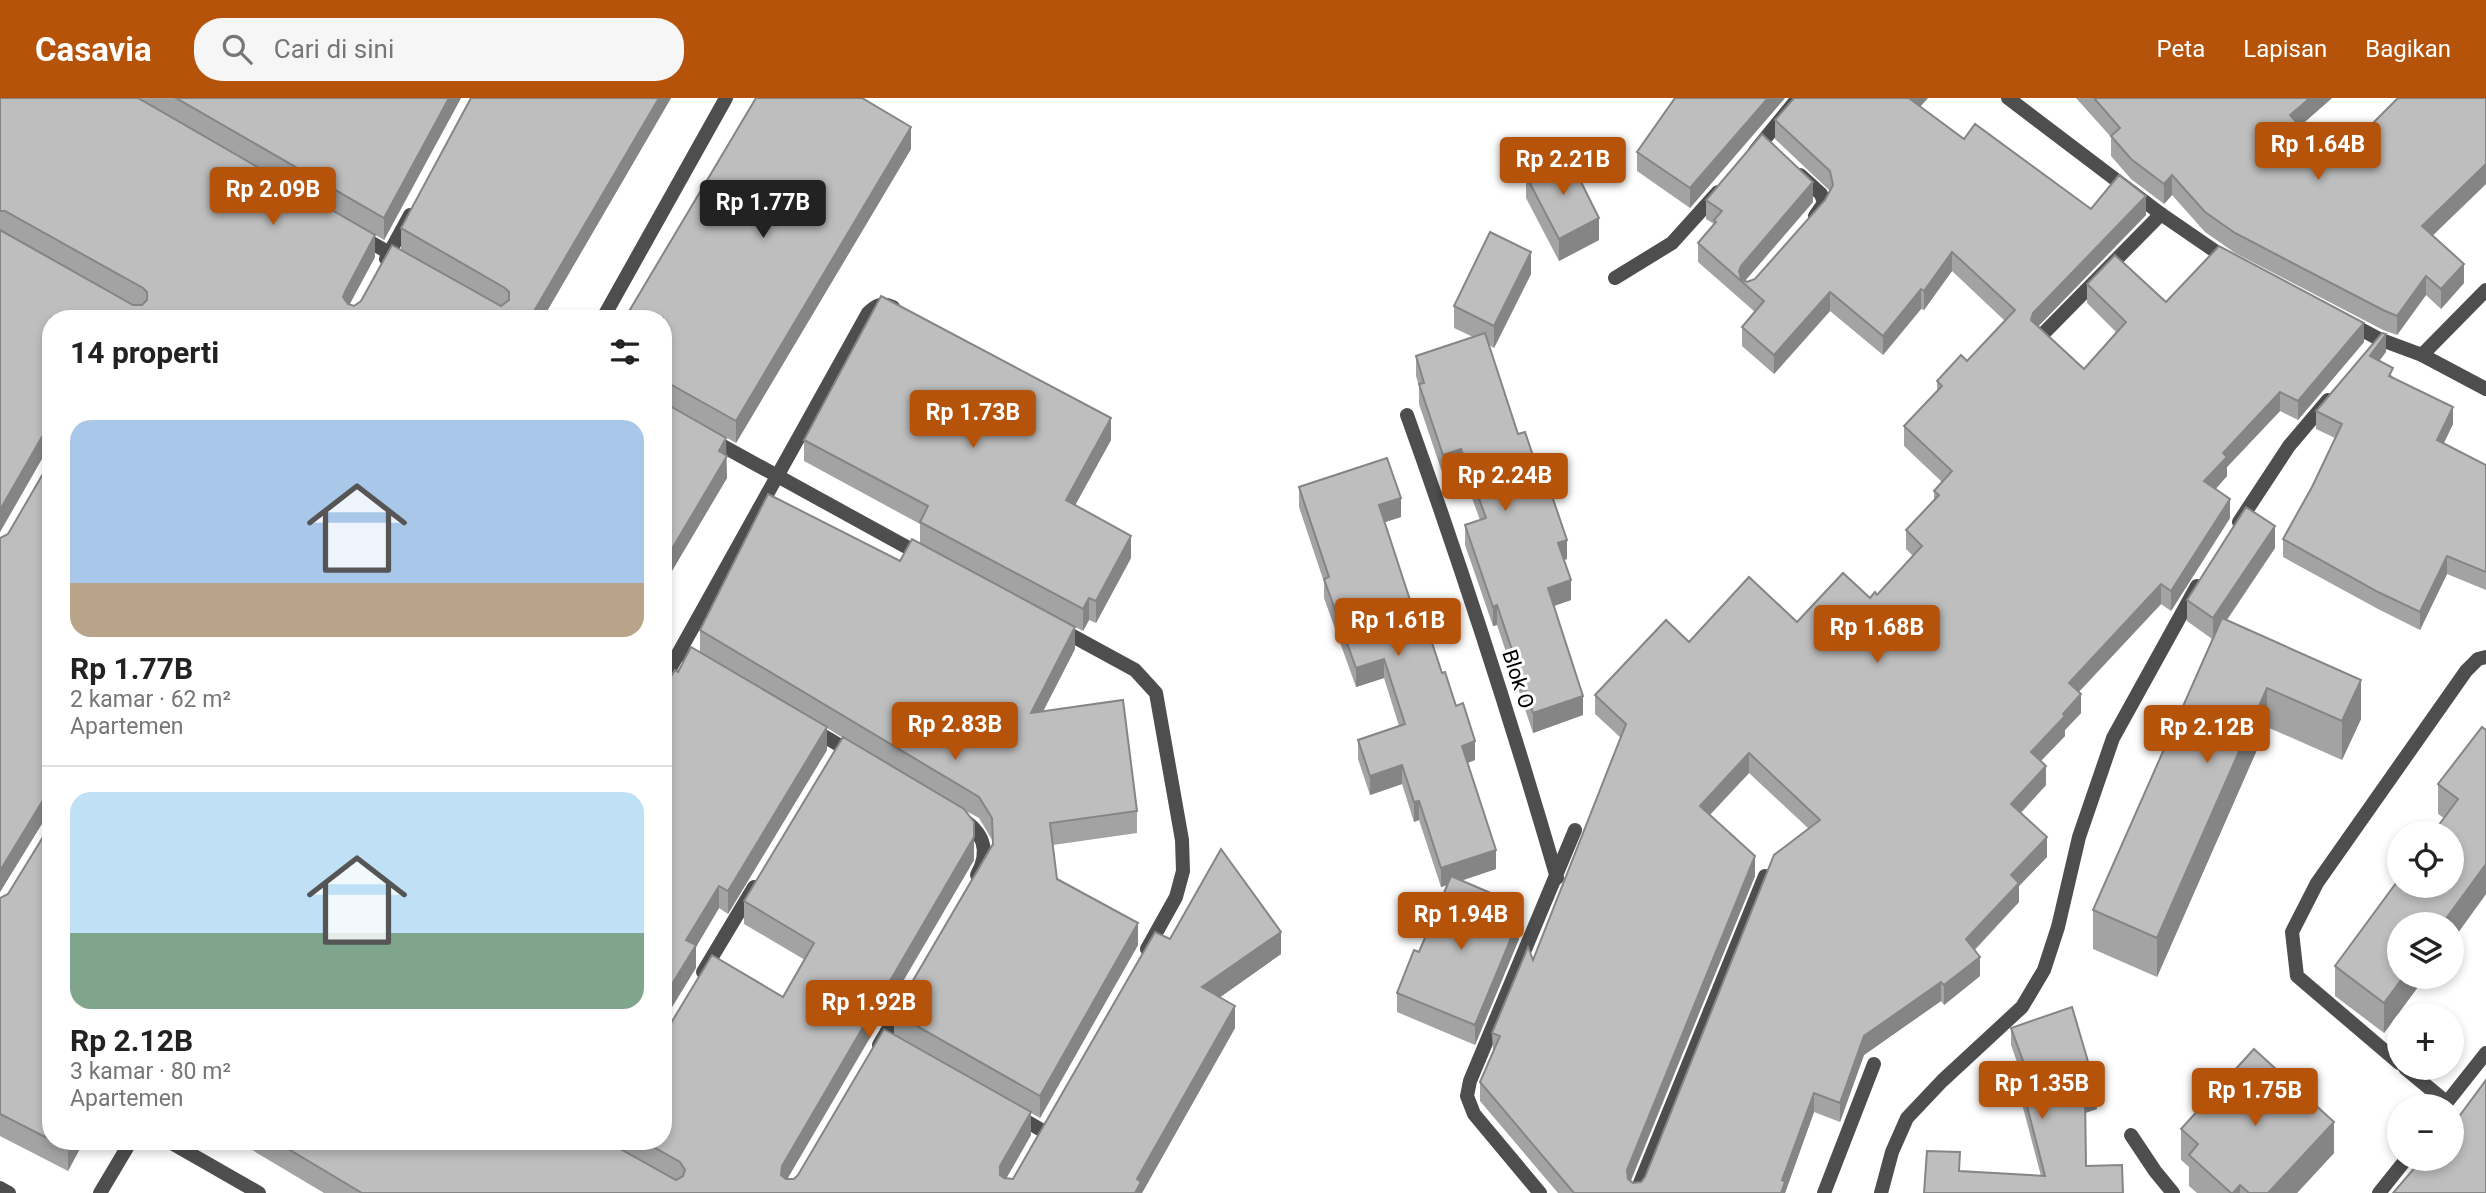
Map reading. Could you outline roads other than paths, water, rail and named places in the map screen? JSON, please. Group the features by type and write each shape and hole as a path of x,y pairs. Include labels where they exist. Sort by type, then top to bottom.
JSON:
{"street":[{"path":"607,310 726,98"},
{"path":"1745,162 1768,146 1798,98"},
{"path":"2008,98 2161,214 2241,267"},
{"path":"1792,168 1821,194 1824,203 1808,224"},
{"path":"1615,278 1672,243 1727,182"},
{"path":"380,271 417,201"},
{"path":"2042,335 2161,214"},
{"path":"343,226 412,266"},
{"path":"2422,355 2486,290"},
{"path":"672,666 868,313 876,306 886,304 909,316"},
{"path":"2332,314 2374,345 2422,355 2486,389"},
{"path":"2230,537 2289,446 2334,393"},
{"name":"Blok O","path":"1407,415 1515,739 1557,878"},
{"path":"698,433 938,564"},
{"path":"1881,1193 1892,1152 1907,1118 1942,1081 2022,1007 2044,970 2058,927 2079,837 2113,738 2185,605 2207,571"},
{"path":"1049,623 1135,670 1156,693 1182,840 1183,871 1176,897 1136,967"},
{"path":"680,652 714,672"},
{"path":"2387,1053 2297,976 2292,932 2317,883 2466,671 2478,659 2486,657"},
{"path":"794,719 837,751 864,760"},
{"path":"947,809 971,824 983,841 984,862 971,886"},
{"path":"1540,1193 1474,1114 1467,1096 1470,1082 1575,830"},
{"path":"696,984 764,870"},
{"path":"1636,1193 1765,876"},
{"path":"869,1061 888,1042 909,991"},
{"path":"2453,1094 2486,1053"},
{"path":"1824,1193 1874,1064"},
{"path":"2418,1080 2434,1094"},
{"path":"997,1105 1043,1131"},
{"path":"2132,1135 2173,1193"},
{"path":"100,1193 126,1150"},
{"path":"184,1150 259,1193"},
{"path":"2379,1193 2397,1171"},
{"path":"0,1188 9,1193"}]}
